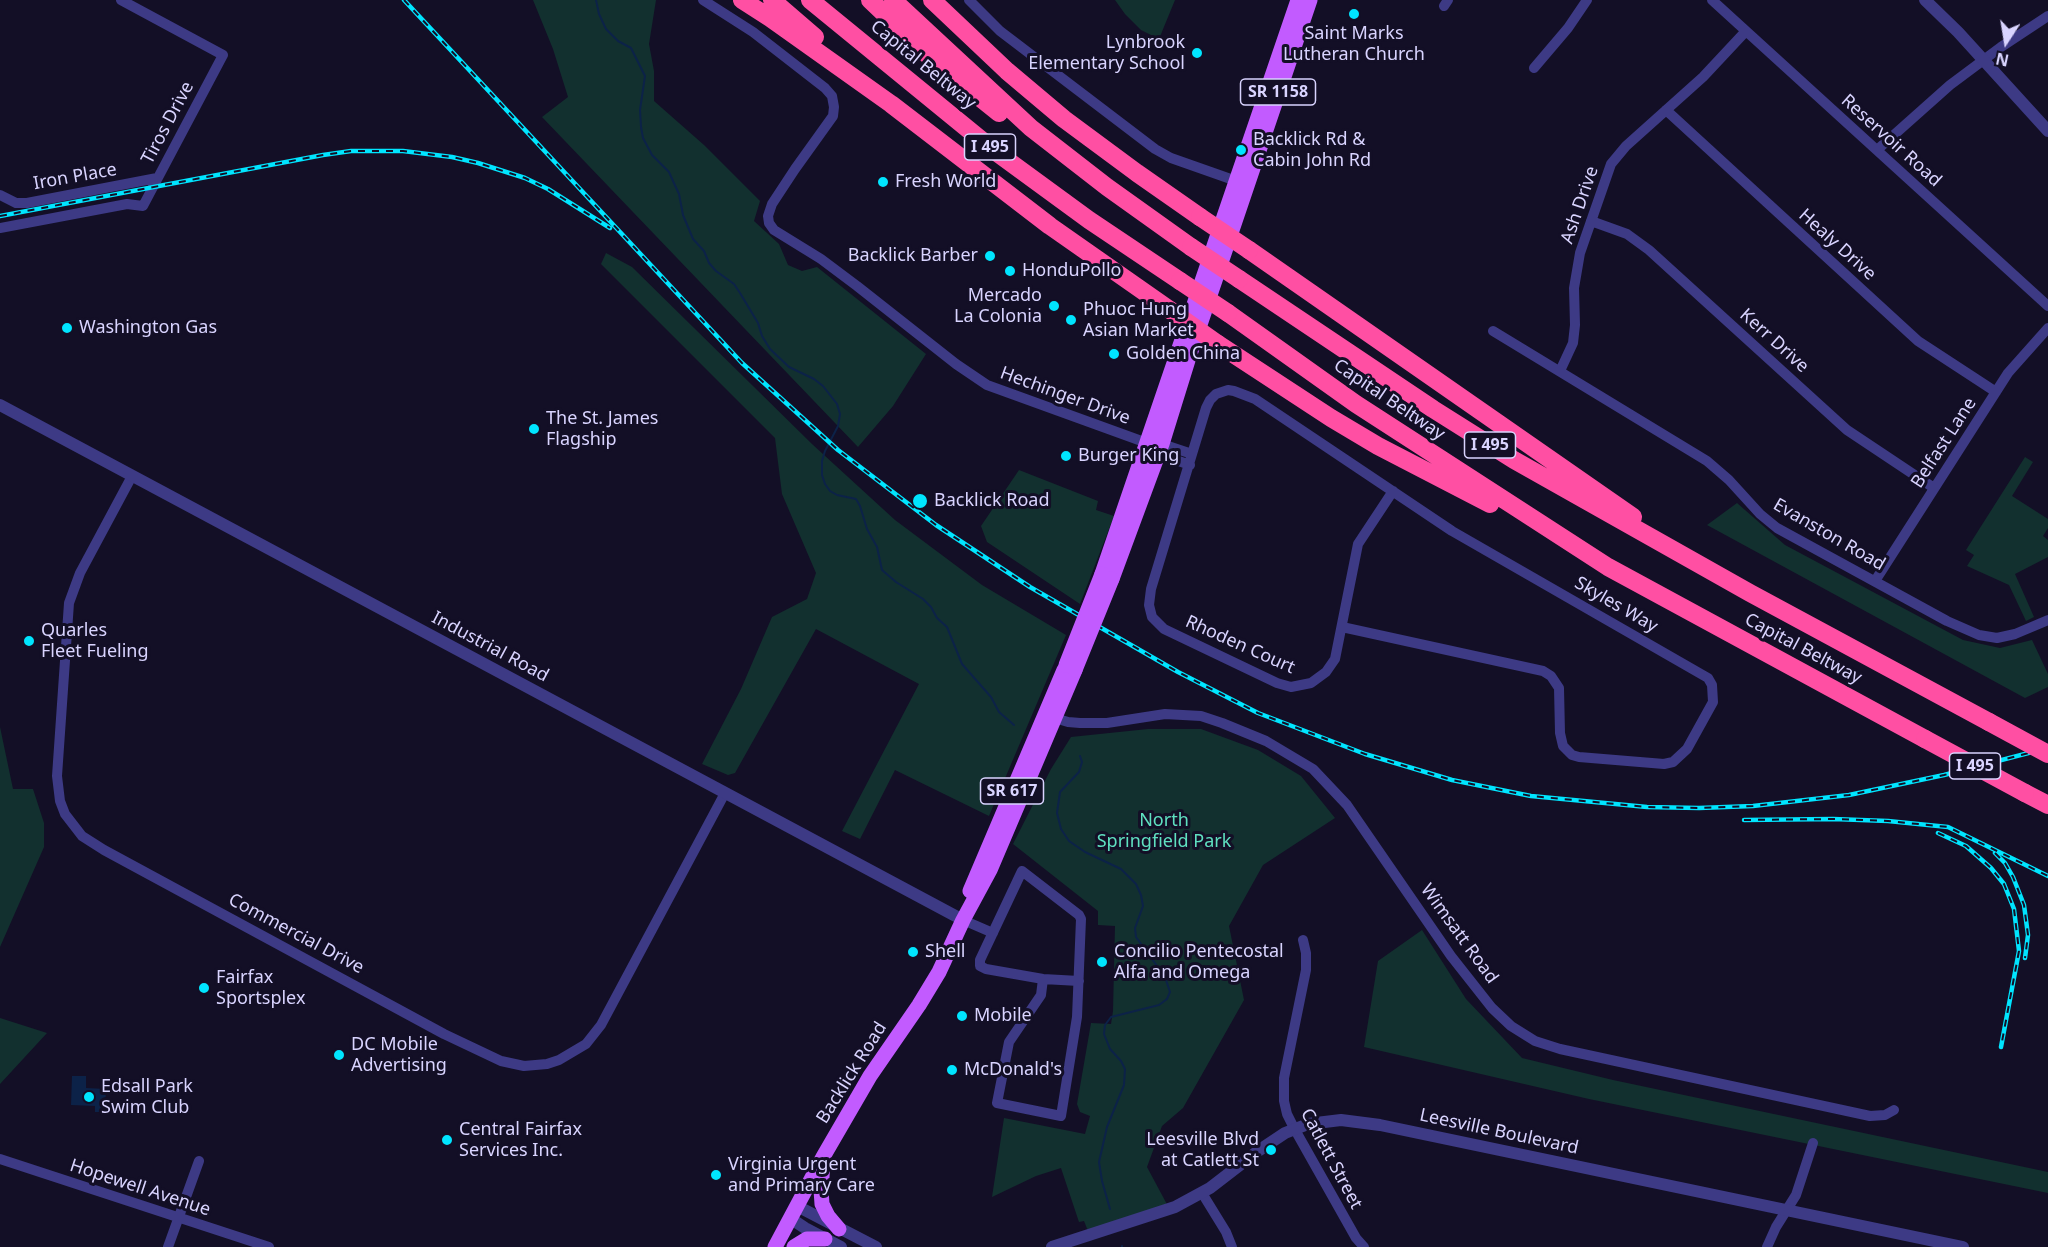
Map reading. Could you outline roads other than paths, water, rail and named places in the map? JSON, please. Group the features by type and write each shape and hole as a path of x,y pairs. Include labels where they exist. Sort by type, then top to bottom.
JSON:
{"highway":[{"path":"742,0 891,104 1050,226 1218,344 1331,418 1378,446 1608,567"},
{"path":"772,0 891,104"},
{"name":"Capital Beltway","path":"810,0 996,152 1089,220 1228,313 1356,404 1608,567 2048,805"},
{"path":"829,0 1024,160 1180,281"},
{"path":"870,0 933,60 974,94 1107,187"},
{"name":"Capital Beltway","path":"892,0 1031,128 1107,187 1191,247 1433,409 1514,460 1609,515 2048,754"},
{"path":"932,0 1006,71 1064,119 1128,167 1592,489 1750,593"}],"main road":[{"name":"Backlick Road","path":"775,1247 823,1156 870,1076 934,982 963,920 978,870 1071,668 1156,447 1298,0"},
{"name":"Backlick Road","path":"1241,183 1310,0"},
{"path":"823,1156 822,1204 839,1229"},
{"path":"794,1247 802,1240 825,1239"}],"street":[{"name":"Tiros Drive","path":"0,228 127,204 142,206 223,55 121,0"},
{"name":"Hechinger Drive","path":"703,0 753,32 825,87 832,96 833,116 772,204 768,216 769,223 774,230 820,259 987,385 1156,447"},
{"path":"969,0 1000,31 1155,149 1171,158 1241,183"},
{"path":"1534,68 1568,28 1587,0"},
{"name":"Reservoir Road","path":"1712,0 2048,306"},
{"path":"1925,0 1984,59 2048,131"},
{"path":"1877,150 1942,91 1984,59 2048,16"},
{"name":"Ash Drive","path":"1560,371 1573,343 1576,273 1607,174 1626,146 1703,77 1746,31"},
{"name":"Healy Drive","path":"1666,110 1918,341 1996,392"},
{"name":"Iron Place","path":"0,195 16,203 27,203 157,178"},
{"name":"Kerr Drive","path":"1591,221 1627,234 1648,250 1847,430 1934,488"},
{"name":"Belfast Lane","path":"1875,581 2008,373 2048,328"},
{"name":"Evanston Road","path":"1493,331 1707,461 1777,528 1947,621 1985,637 2004,637 2048,620"},
{"name":"Skyles Way","path":"1191,459 1210,400 1221,391 1234,391 1256,399 1452,531 1708,678 1712,685 1713,702 1687,749 1673,762 1664,764 1579,758 1563,746 1560,733 1559,688 1551,676 1543,671 1342,627"},
{"name":"Industrial Road","path":"0,405 963,920"},
{"path":"1156,447 1191,459"},
{"name":"Rhoden Court","path":"1191,459 1151,589 1149,611 1155,621 1174,634 1277,683 1291,687 1311,683 1320,678 1335,659 1358,544 1393,491"},
{"name":"Commercial Drive","path":"132,476 80,573 69,603 57,776 60,801 65,814 82,836 104,850 444,1034 501,1061 524,1066 547,1064 559,1060 586,1044 601,1025 725,793"},
{"name":"Wimsatt Road","path":"1050,717 1068,723 1092,723 1165,714 1201,716 1266,741 1313,769 1347,805 1451,956 1492,1008 1510,1026 1535,1041 1560,1049 1870,1116 1885,1115 1894,1110"},
{"path":"1043,979 1041,995 1009,1042 997,1103 1061,1116 1077,1017 1079,981 1081,919 1079,915 1022,871 980,960 980,966 1043,979 1079,981"},
{"path":"963,920 993,933"},
{"name":"Catlett Street","path":"1303,940 1306,970 1283,1087 1287,1114 1356,1238 1364,1247"},
{"name":"Leesville Boulevard","path":"1052,1247 1156,1215 1202,1193 1267,1144 1294,1128 1329,1121 1362,1122 1963,1247"},
{"path":"1767,1247 1796,1194 1814,1143"},
{"name":"Hopewell Avenue","path":"0,1159 269,1247"},
{"path":"168,1247 199,1161"},
{"path":"1202,1193 1232,1247"},
{"path":"794,1212 839,1229 876,1247"},
{"path":"794,1212 805,1228 841,1247"}],"water":[{"name":"Edsall Park Swim Club","path":"72,1076 86,1076 86,1088 106,1089 105,1112 95,1112 95,1106 71,1105"}],"waterway":[{"path":"596,0 606,29 618,41 631,48 645,76 640,110 643,138 652,155 669,172 679,194 683,215 693,239 704,251 709,263 716,271 734,284 758,323 762,336 770,349 789,367 823,386 837,404 840,414 838,426 822,461 822,475 825,484 837,495 856,499 867,529 877,547 882,570 931,607 937,618 947,627 962,664 991,697 999,712 1014,725"},
{"path":"1080,756 1082,762 1079,772 1060,792 1057,813 1061,829 1069,841 1085,852 1121,869 1136,884 1143,906 1135,928 1136,937 1165,977 1170,992 1167,999 1159,1005 1111,1017 1105,1025 1104,1034 1110,1049 1125,1069 1124,1085 1107,1127 1099,1162 1110,1209"}],"railway":[{"path":"404,0 742,363 838,450 936,525 1030,587 1178,672 1258,713 1365,754 1452,780 1531,796 1647,807 1753,806 1849,795 1944,775 2048,748"},
{"path":"0,216 323,155 351,151 403,151 452,157 525,178 548,189 610,228"},
{"path":"1744,820 1833,819 1888,821 1948,827 2048,876"},
{"path":"1938,833 1966,846 1991,868 2004,884 2014,909 2019,951 2001,1047"},
{"path":"1995,853 2005,863 2013,877 2024,905 2028,935 2025,958"}],"place":[{"name":"Saint Marks Lutheran Church","path":"1354,14"},
{"name":"Lynbrook Elementary School","path":"1197,53"},
{"name":"Backlick Rd & Cabin John Rd","path":"1241,150"},
{"name":"Fresh World","path":"883,182"},
{"name":"Backlick Barber","path":"990,256"},
{"name":"HonduPollo","path":"1010,271"},
{"name":"Mercado La Colonia","path":"1054,306"},
{"name":"Phuoc Hung Asian Market","path":"1071,320"},
{"name":"Washington Gas","path":"67,328"},
{"name":"Golden China","path":"1114,354"},
{"name":"The St. James Flagship","path":"534,429"},
{"name":"Burger King","path":"1066,456"},
{"name":"Backlick Road","path":"920,501"},
{"name":"Quarles Fleet Fueling","path":"29,641"},
{"name":"Shell","path":"913,952"},
{"name":"Concilio Pentecostal Alfa and Omega","path":"1102,962"},
{"name":"Fairfax Sportsplex","path":"204,988"},
{"name":"Mobile","path":"962,1016"},
{"name":"DC Mobile Advertising","path":"339,1055"},
{"name":"McDonald's","path":"952,1070"},
{"name":"Edsall Park Swim Club","path":"89,1097"},
{"name":"Central Fairfax Services Inc.","path":"447,1140"},
{"name":"Leesville Blvd at Catlett St","path":"1271,1150"},
{"name":"Virginia Urgent and Primary Care","path":"716,1175"}],"park label":[{"name":"North Springfield Park","path":"1164,831"}]}
